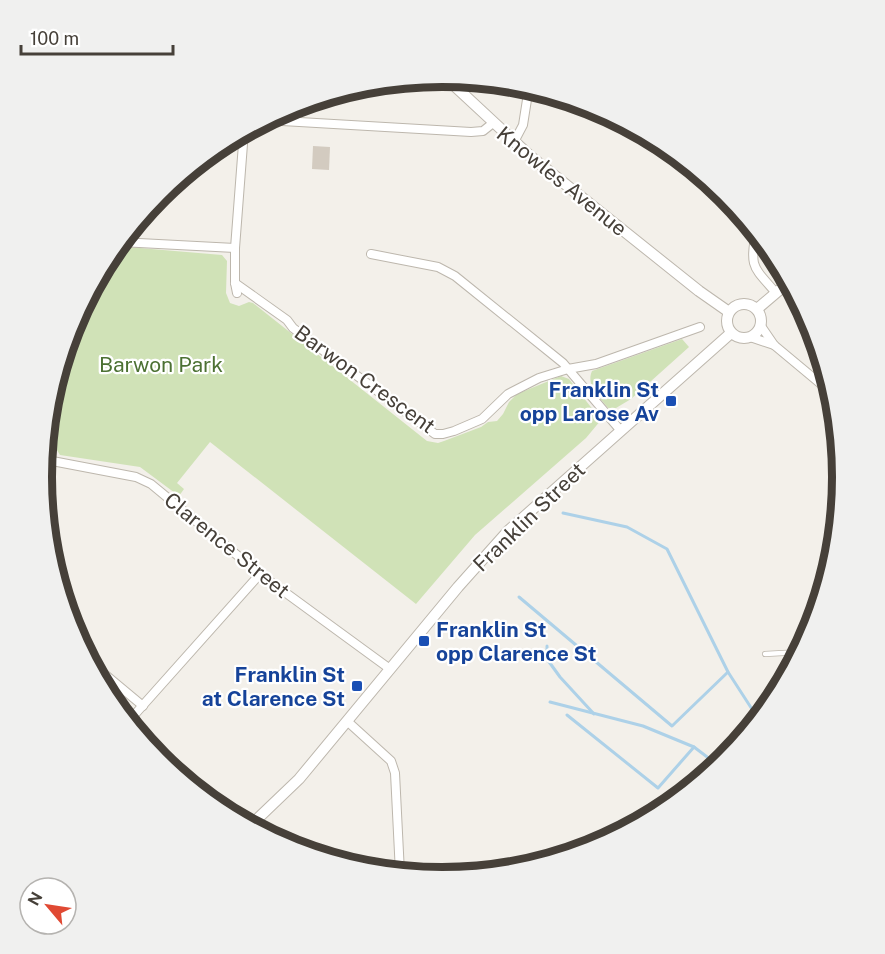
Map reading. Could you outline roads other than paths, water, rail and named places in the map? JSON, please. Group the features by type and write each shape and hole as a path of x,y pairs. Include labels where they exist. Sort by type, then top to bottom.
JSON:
{"street":[{"path":"456,88 494,123"},
{"path":"514,142 523,125 528,96"},
{"name":"Knowles Avenue","path":"284,121 471,132 483,131 494,123 514,142 699,291 729,312"},
{"path":"237,292 235,248 243,142"},
{"path":"131,243 235,248"},
{"path":"754,243 752,261 776,293"},
{"path":"371,254 438,267 455,276 544,346 568,369 621,431"},
{"name":"Barwon Crescent","path":"235,283 287,320 292,328 435,434 454,431 482,419 508,394 539,378 568,369 596,364 700,327"},
{"path":"757,309 783,287"},
{"path":"750,337 758,331 760,316 753,306 742,303 729,312 727,325 731,333 740,338 750,337 774,345"},
{"path":"760,326 774,345 821,384"},
{"name":"Franklin Street","path":"256,820 299,779 508,531 731,333"},
{"name":"Clarence Street","path":"53,461 136,477 151,484 260,574 390,669"},
{"path":"134,715 260,574"},
{"path":"108,677 143,706"},
{"path":"347,721 391,761 395,773 400,865"}],"lane":[{"path":"765,654 790,653"}],"waterway":[{"path":"563,513 627,527 667,549 728,672 754,712"},
{"path":"519,597 672,726 728,672"},
{"path":"547,646 547,659 560,677 594,714"},
{"path":"550,702 643,726 694,747 711,760"},
{"path":"567,715 658,788 694,747"}],"place":[{"name":"Franklin St opp Larose Av","path":"671,401"},
{"name":"Franklin St opp Clarence St","path":"424,641"},
{"name":"Franklin St at Clarence St","path":"357,686"}],"park label":[{"name":"Barwon Park","path":"161,364"}]}
